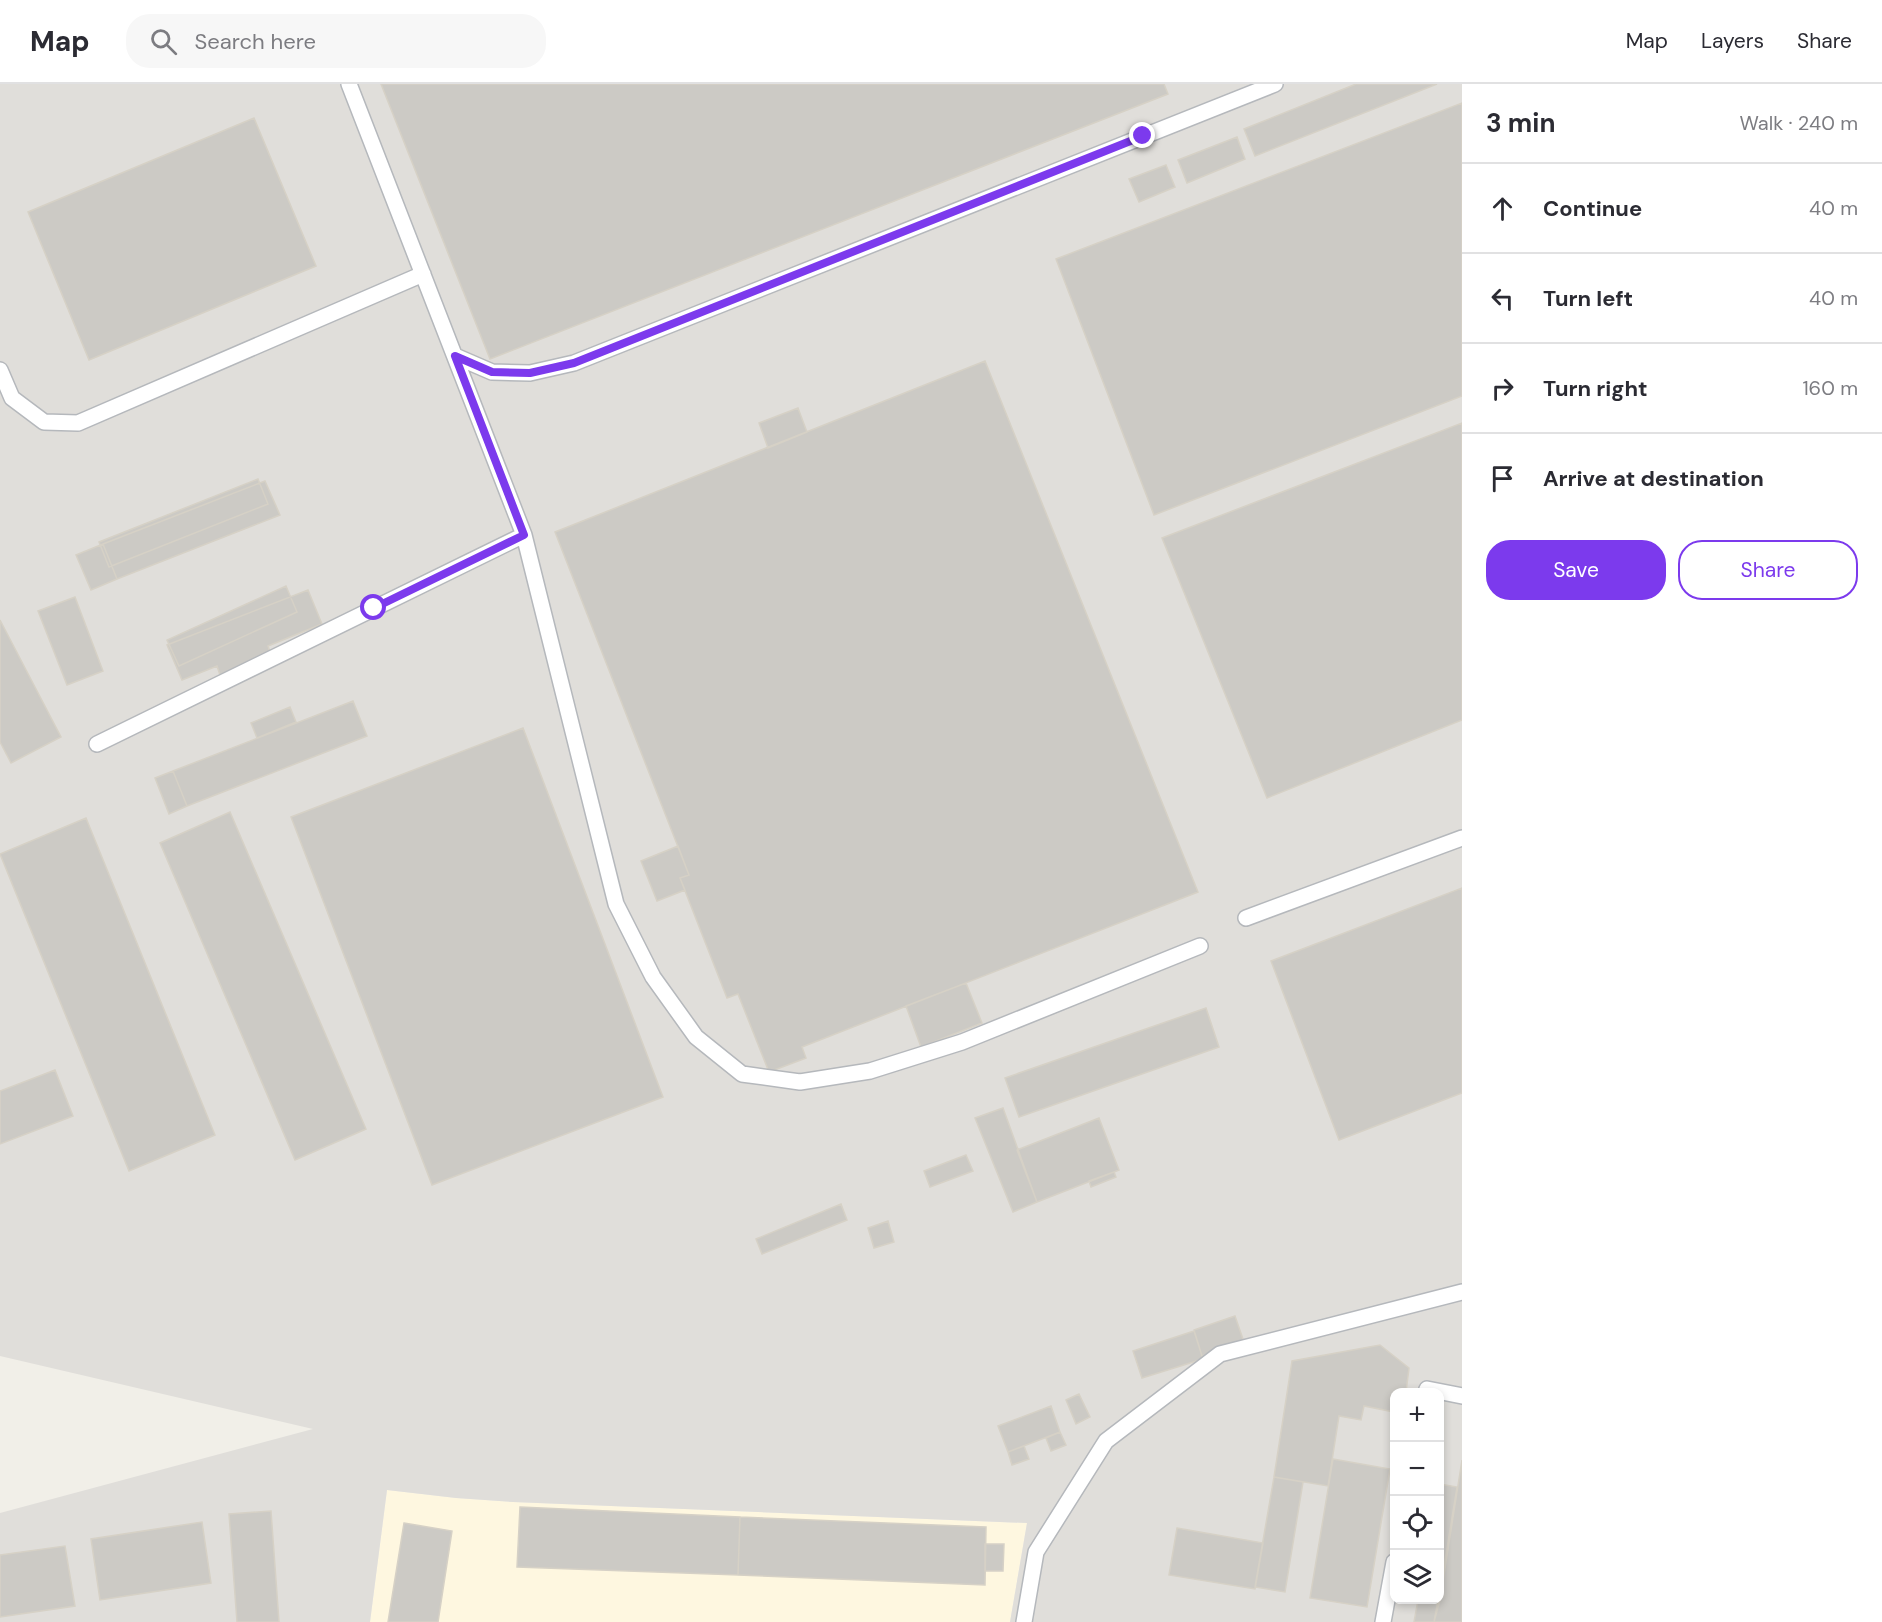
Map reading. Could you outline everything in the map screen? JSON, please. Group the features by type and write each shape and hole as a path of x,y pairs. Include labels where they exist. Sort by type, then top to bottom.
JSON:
{"lane":[{"path":"349,84 524,535 616,904 653,977 696,1037 742,1074 800,1082 870,1071 962,1042 1200,946"},
{"path":"455,356 492,372 530,373 574,363 1275,84"},
{"path":"0,370 12,398 44,422 78,423 423,274"},
{"path":"97,744 524,535"},
{"path":"1246,918 1462,838"},
{"path":"1024,1622 1036,1552 1106,1441 1201,1368 1220,1354 1462,1292"},
{"path":"1444,1392 1462,1396"},
{"path":"1383,1622 1390,1587"}],"shaded area":[{"path":"0,84 1462,84 1462,1622 1010,1622 1027,1523 513,1502 387,1490 370,1622 0,1622 0,1513 313,1429 0,1356"},
{"path":"387,1490 513,1502 1027,1523 1010,1622 370,1622"}],"building":[{"path":"381,84 1164,84 1168,94 490,359"},
{"path":"1356,84 1437,84 1255,156 1244,129"},
{"path":"1462,103 1462,396 1154,515 1056,259"},
{"path":"254,118 316,266 89,360 28,212"},
{"path":"1237,137 1245,159 1187,183 1178,160"},
{"path":"1166,165 1175,187 1139,202 1129,179"},
{"path":"985,361 1198,892 802,1047 806,1058 769,1072 738,994 727,998 680,878 689,875 555,532"},
{"path":"798,408 807,432 768,448 759,423"},
{"path":"1462,423 1462,720 1267,798 1162,538"},
{"path":"258,479 268,504 109,567 99,542"},
{"path":"265,481 280,515 117,579 103,544"},
{"path":"103,544 117,579 91,590 76,555"},
{"path":"286,586 297,612 179,666 167,640"},
{"path":"308,590 322,624 268,646 271,655 220,675 217,666 182,680 167,645"},
{"path":"75,597 103,671 67,685 38,611"},
{"path":"0,620 61,737 11,763 0,742"},
{"path":"353,701 367,736 187,806 173,771"},
{"path":"290,707 296,722 257,738 251,723"},
{"path":"523,728 663,1097 432,1185 291,817"},
{"path":"173,771 187,806 169,814 155,778"},
{"path":"230,812 366,1129 295,1160 160,843"},
{"path":"86,818 215,1135 129,1171 0,854"},
{"path":"678,846 689,875 680,878 685,890 657,901 641,861"},
{"path":"1462,888 1462,1093 1339,1140 1271,961"},
{"path":"966,983 982,1023 921,1047 906,1006"},
{"path":"1206,1008 1219,1047 1019,1117 1005,1078"},
{"path":"55,1070 73,1116 0,1144 0,1091"},
{"path":"1003,1108 1037,1202 1013,1212 975,1118"},
{"path":"1099,1118 1119,1170 1037,1202 1017,1150"},
{"path":"966,1155 973,1171 930,1187 924,1171"},
{"path":"1114,1172 1116,1177 1091,1187 1089,1181"},
{"path":"841,1204 847,1220 762,1254 756,1239"},
{"path":"888,1221 894,1242 874,1248 868,1228"},
{"path":"1235,1316 1244,1342 1202,1356 1194,1330"},
{"path":"1194,1331 1203,1359 1142,1378 1133,1351"},
{"path":"1380,1345 1409,1368 1406,1388 1390,1388 1390,1411 1364,1406 1361,1420 1339,1416 1328,1486 1274,1477 1292,1361"},
{"path":"1079,1394 1090,1417 1076,1424 1066,1400"},
{"path":"1051,1406 1060,1432 1008,1452 998,1426"},
{"path":"1060,1432 1066,1445 1051,1451 1046,1438"},
{"path":"1024,1446 1029,1459 1012,1465 1008,1452"},
{"path":"1333,1459 1390,1469 1367,1607 1310,1598"},
{"path":"1462,1460 1462,1622 1434,1622 1439,1604 1444,1604 1444,1575"},
{"path":"1274,1477 1303,1482 1285,1592 1255,1587"},
{"path":"1444,1485 1457,1487 1444,1567"},
{"path":"520,1507 740,1517 738,1575 517,1567"},
{"path":"271,1511 279,1622 237,1622 229,1514"},
{"path":"740,1517 986,1527 985,1585 738,1575"},
{"path":"202,1522 211,1583 100,1600 91,1539"},
{"path":"404,1523 452,1531 438,1622 388,1622"},
{"path":"1177,1528 1263,1543 1255,1589 1169,1575"},
{"path":"985,1544 1004,1544 1003,1571 985,1571"},
{"path":"65,1546 75,1606 0,1617 0,1555"},
{"path":"1417,1604 1437,1604 1434,1622 1414,1622"}],"route":[{"path":"374,608 524,535 455,356 492,372 530,373 574,363 1143,136"}]}
